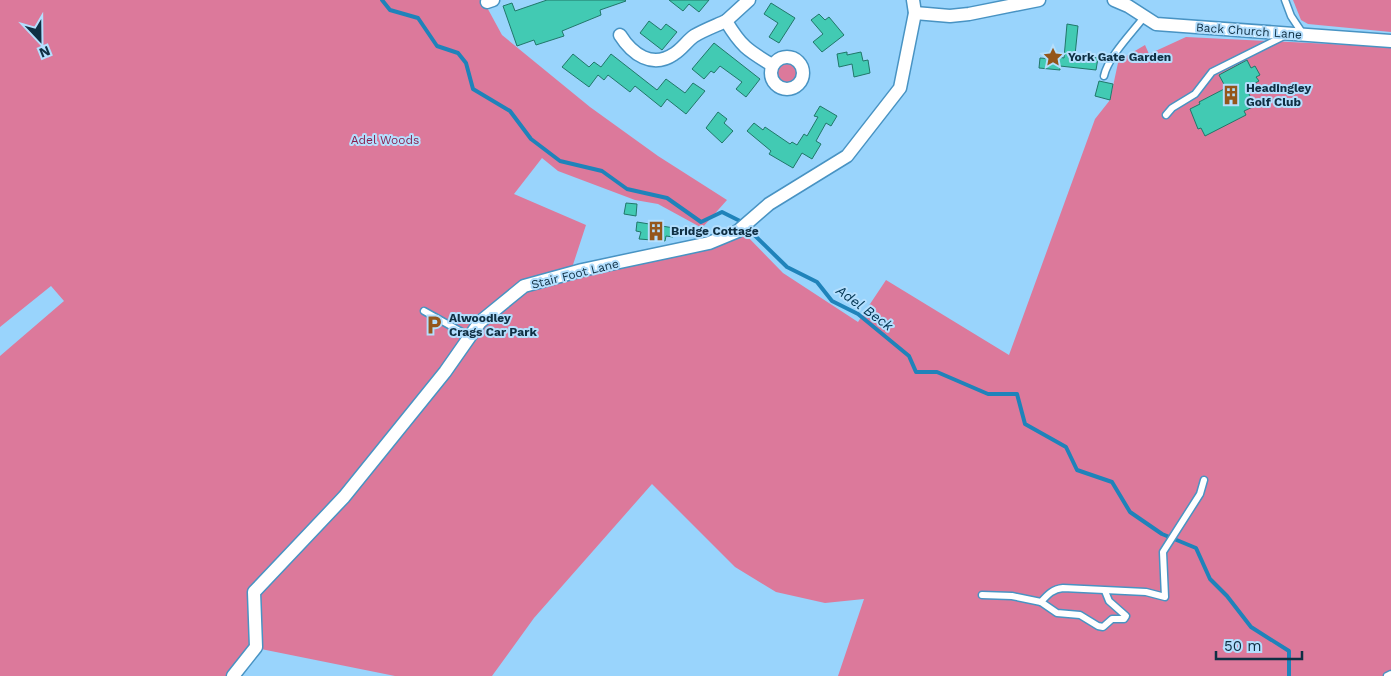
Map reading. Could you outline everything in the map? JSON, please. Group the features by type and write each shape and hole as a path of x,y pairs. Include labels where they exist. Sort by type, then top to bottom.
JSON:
{"street":[{"path":"620,35 638,55 645,59 659,60 674,54 695,36 726,21 749,0"},
{"path":"913,0 915,13 935,16 960,15 1039,0"},
{"name":"Back Church Lane","path":"1114,0 1128,6 1156,24 1391,41"},
{"name":"Stair Foot Lane","path":"233,676 256,648 254,592 344,497 446,372 480,322 524,286 582,270 709,243 738,231 769,204 847,156 900,88 915,13"},
{"path":"726,21 738,41 749,51 772,65"}],"lane":[{"path":"1285,0 1291,16 1303,35"},
{"path":"1104,76 1111,61 1144,17"},
{"path":"1166,114 1172,108 1195,94 1212,72 1288,34"},
{"path":"424,312 469,336"},
{"path":"1041,602 1049,593 1056,589 1146,592 1165,597 1164,552 1200,494 1204,480"},
{"path":"982,595 1012,596 1041,602 1057,613 1080,615 1103,627 1112,619 1124,619 1126,616 1109,601 1104,591"},
{"path":"1387,676 1391,674"}],"green space":[{"name":"Adel Woods","path":"0,0 483,0 502,35 590,107 658,156 727,200 702,228 658,204 635,200 558,171 542,158 514,194 586,225 569,277 744,233 783,273 858,322 886,280 1009,355 1095,119 1110,100 1118,63 1123,58 1145,45 1149,54 1186,37 1391,47 1391,676 838,676 864,599 825,603 776,592 735,567 652,484 534,618 492,676 395,676 256,648 233,676 0,676 0,356 64,301 51,286 0,327"},
{"path":"1293,0 1391,0 1391,32 1308,24 1301,20"},
{"path":"787,62 795,65 798,73 795,81 787,84 779,81 776,73 779,65"}],"building":[{"path":"547,0 626,1 600,10 601,15 562,31 564,36 536,45 534,40 517,46 503,6 512,3 515,11"},
{"path":"669,0 709,0 699,12 689,4 683,11"},
{"path":"771,3 795,18 779,43 769,37 778,23 764,14"},
{"path":"819,14 825,20 829,17 844,35 822,52 813,42 823,34 811,20"},
{"path":"649,21 661,30 666,24 677,32 662,50 640,33"},
{"path":"1067,24 1078,26 1075,55 1098,58 1096,70 1060,66 1060,70 1039,68 1040,58 1052,59 1052,56 1064,58"},
{"path":"714,43 760,79 746,97 736,89 742,82 720,66 714,73 711,71 704,79 692,69"},
{"path":"847,52 847,55 861,52 863,61 868,60 870,73 854,77 852,64 839,67 837,54"},
{"path":"573,54 589,67 594,62 601,67 611,54 657,90 666,79 685,93 693,83 705,91 686,114 667,99 661,107 635,86 630,92 608,75 604,80 598,75 589,87 562,67"},
{"name":"Headingley Golf Club","path":"1247,60 1251,68 1255,66 1260,75 1256,77 1259,81 1246,88 1255,106 1244,111 1246,115 1205,136 1201,128 1198,129 1190,109 1200,104 1199,102 1226,88 1219,75"},
{"path":"1099,81 1113,84 1110,100 1095,96"},
{"path":"820,106 837,116 831,126 826,123 816,141 821,144 812,159 802,153 793,168 769,154 771,151 747,131 754,123 763,130 765,127 790,144 792,142 797,145 804,134 807,136 818,117 814,116"},
{"path":"718,112 727,119 724,123 733,131 722,143 706,128"},
{"path":"626,203 637,204 636,216 624,214"},
{"name":"Bridge Cottage","path":"637,222 674,228 673,237 666,236 665,241 639,239 641,232 636,231"}],"waterway":[{"name":"Adel Beck","path":"382,0 390,10 418,18 437,46 458,53 466,63 473,89 510,111 531,139 560,161 602,171 627,189 667,198 701,222 722,212 740,221 787,267 817,282 832,301 858,314 909,356 916,372 937,372 988,394 1017,394 1025,424 1066,447 1077,470 1112,482 1130,512 1162,534 1196,548 1210,579 1227,596 1251,627 1289,651 1289,676"}],"place":[{"name":"York Gate Garden","path":"1053,57"},
{"name":"Headingley Golf Club","path":"1231,95"},
{"name":"Bridge Cottage","path":"656,231"},
{"name":"Alwoodley Crags Car Park","path":"434,325"}]}
